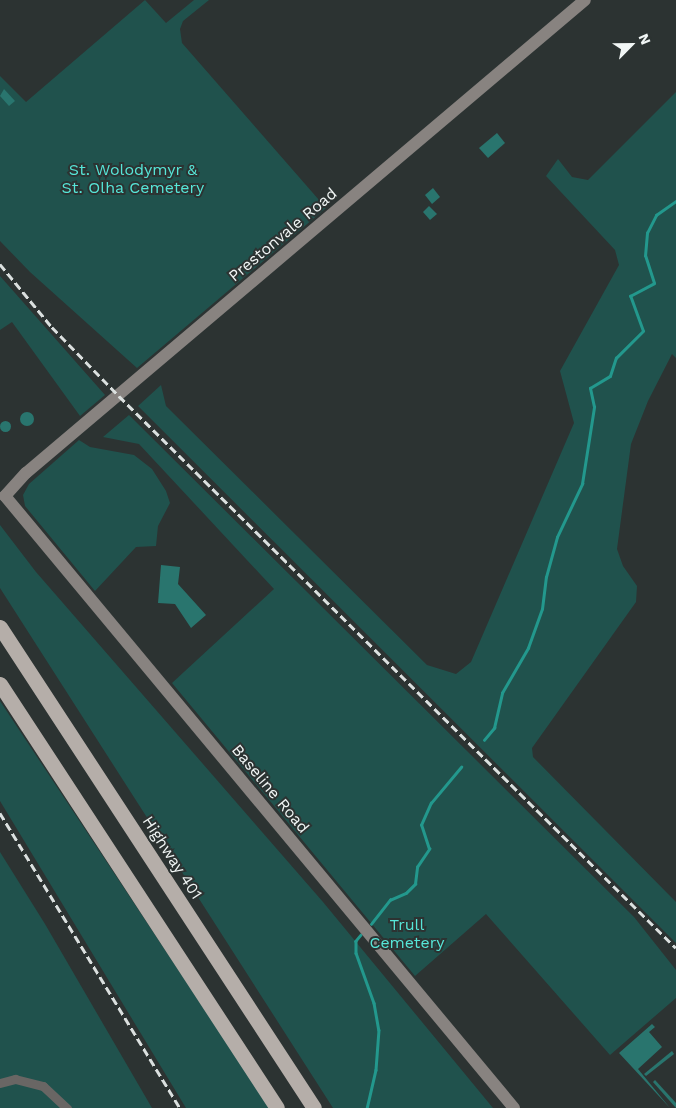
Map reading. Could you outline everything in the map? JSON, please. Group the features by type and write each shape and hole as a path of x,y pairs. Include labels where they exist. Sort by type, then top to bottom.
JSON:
{"highway":[{"name":"Highway 401","path":"0,627 314,1108"},
{"path":"0,684 277,1108"}],"street":[{"name":"Prestonvale Road","path":"2,494 585,0"},
{"name":"Baseline Road","path":"2,494 514,1108"},
{"path":"0,1082 15,1079 43,1086 67,1108"}],"green space":[{"name":"St. Wolodymyr & St. Olha Cemetery","path":"145,0 166,23 194,0 209,0 183,21 180,29 182,43 326,208 137,368 30,272 0,241 0,76 26,102"},
{"path":"676,92 676,358 672,354 648,401 631,444 617,549 623,566 637,586 636,602 532,748 533,757 676,902 676,943 138,406 161,385 166,406 427,665 456,674 471,662 574,423 560,371 619,265 615,250 546,176 558,159 572,177 588,180"},
{"path":"0,276 105,395 80,416 12,322 0,330"},
{"name":"Trull Cemetery","path":"129,415 634,917 676,970 676,998 610,1055 486,914 415,976 172,683 274,589 139,444 103,437"},
{"path":"79,440 90,447 134,455 152,469 166,491 170,503 158,526 156,546 136,547 95,591 25,506 23,495 29,484"},
{"path":"0,525 36,572 323,902 493,1108 333,1108 0,588"},
{"path":"0,701 269,1108 186,1108 0,801"},
{"path":"0,852 45,924 152,1108 0,1108"}],"building":[{"path":"4,89 15,101 9,106 0,96"},
{"path":"497,133 505,143 488,158 479,148"},
{"path":"433,188 440,197 432,204 425,195"},
{"path":"429,206 437,214 430,220 423,212"},
{"path":"24,412 30,412 34,419 30,426 24,426 20,422 20,416"},
{"path":"5,420 11,426 5,432 -1,426"},
{"path":"161,565 180,567 178,584 206,615 191,628 175,604 158,603"},
{"path":"652,1024 655,1027 649,1032 662,1047 638,1069 670,1108 619,1053"},
{"path":"672,1051 674,1054 646,1076 644,1074"},
{"path":"655,1080 676,1103 676,1108 653,1082"}],"waterway":[{"path":"484,740 494,728 502,693 528,648 542,609 546,577 557,537 582,484 594,407 590,388 610,376 616,358 643,331 630,296 654,283 645,256 647,233 656,215 676,201"},
{"path":"371,924 390,900 406,893 415,884 417,867 429,849 421,825 431,803 461,767"},
{"path":"361,935 356,941 356,953 374,1003 379,1030 376,1070 367,1108"}],"railway":[{"path":"0,264 52,327 119,396 676,948"},
{"path":"0,813 180,1108"}]}
